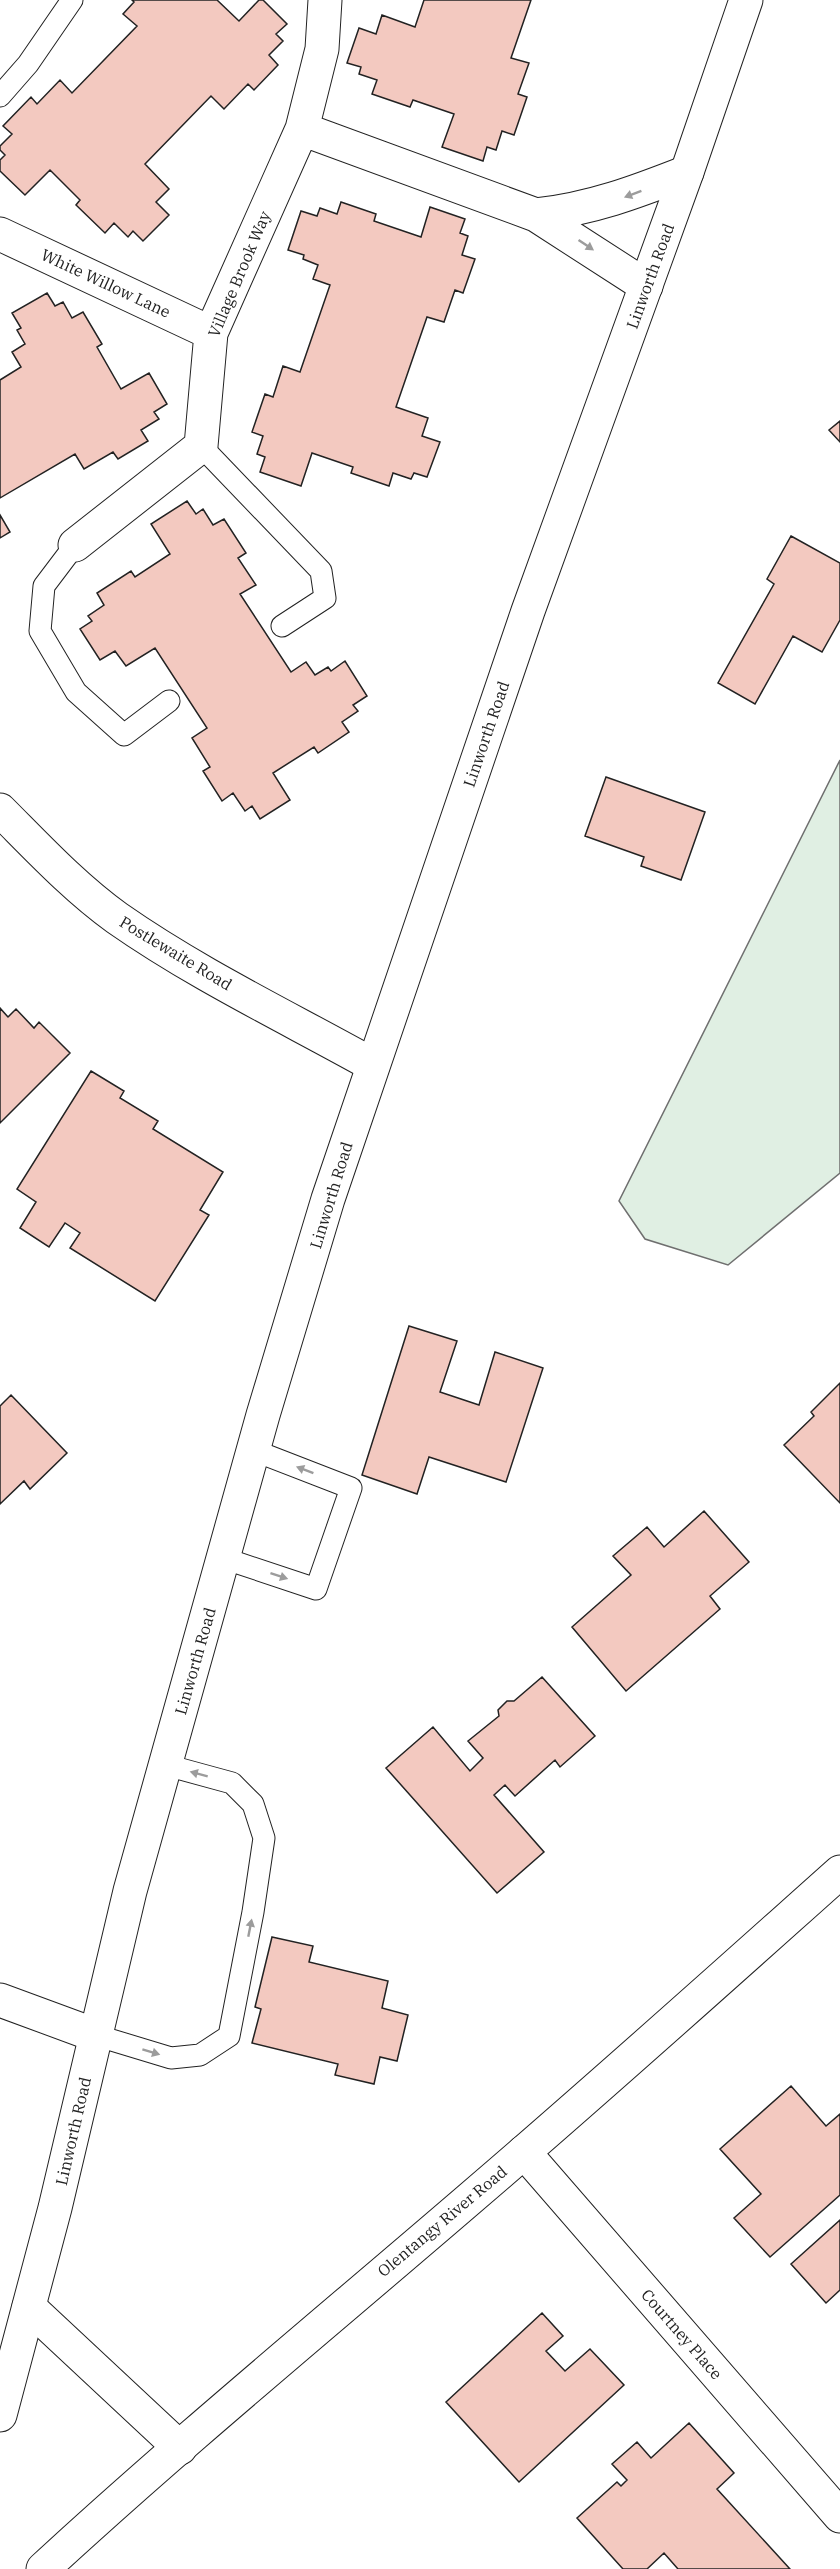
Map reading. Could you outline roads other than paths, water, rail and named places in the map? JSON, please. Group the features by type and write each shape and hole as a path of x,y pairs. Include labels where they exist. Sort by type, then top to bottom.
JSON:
{"main road":[{"name":"Village Brook Way","path":"201,446 211,333 302,129 321,49 325,0"},
{"name":"Linworth Road","path":"0,2415 29,2307 130,1891 253,1450 328,1198 528,611 687,172 746,0"},
{"path":"302,129 536,215 646,286"},
{"path":"536,215 571,211 616,200 687,172"},
{"name":"White Willow Lane","path":"0,234 211,333"},
{"path":"75,545 201,446"},
{"name":"Postlewaite Road","path":"0,810 63,872 116,917 182,960 373,1065"},
{"name":"Olentangy River Road","path":"43,2569 280,2359 524,2152 840,1872"},
{"path":"0,2000 95,2035"},
{"name":"Courtney Place","path":"524,2152 840,2516"},
{"path":"29,2307 180,2448"}],"lane":[{"path":"0,96 28,64 72,0"},
{"path":"201,446 321,571 325,598 282,626"},
{"path":"75,545 44,585 40,631 76,692 124,735 169,701"},
{"path":"224,1558 316,1589 351,1488 253,1450"},
{"path":"95,2035 171,2058 200,2055 229,2036 253,1912 264,1838 253,1803 232,1783 166,1765"}]}
